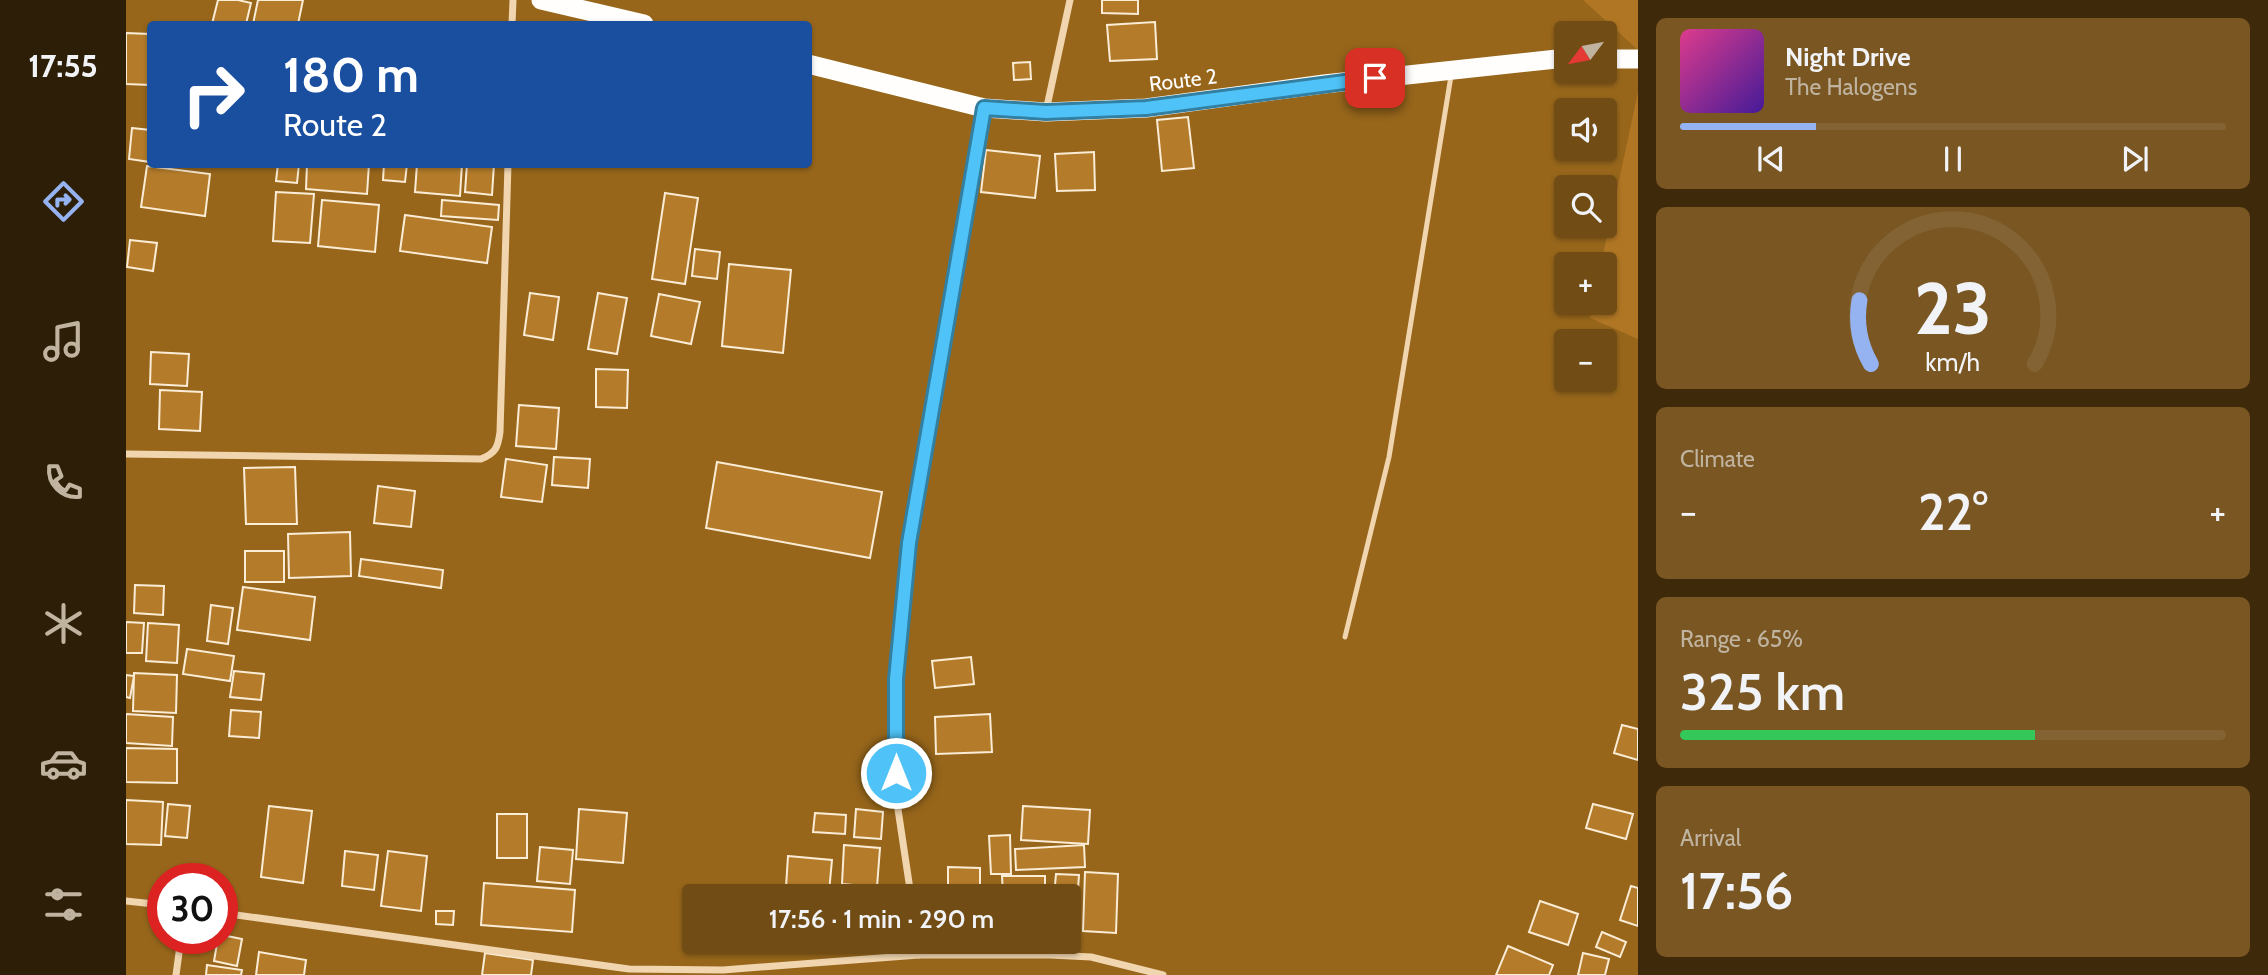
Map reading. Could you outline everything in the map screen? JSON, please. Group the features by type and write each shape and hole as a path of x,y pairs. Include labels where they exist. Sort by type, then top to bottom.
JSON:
{"highway":[{"path":"541,0 631,21"},
{"name":"Route 2","path":"812,65 984,108 1046,112 1146,108 1452,69 1554,59"},
{"path":"1617,59 1638,59"}],"street":[{"path":"512,21 513,0"},
{"path":"1046,112 1070,0"},
{"path":"909,884 896,796 896,679 909,543 984,108"},
{"path":"126,454 481,459 491,455 498,448 500,432 508,168"},
{"path":"126,901 147,903"},
{"path":"238,915 629,972 723,970 919,955 1091,957 1163,975"},
{"path":"176,975 179,954"}],"lane":[{"path":"1345,637 1389,457 1452,69"}],"shaded area":[{"path":"1583,0 1638,0 1638,50 1617,31 1617,21 1606,21"},
{"path":"1638,92 1638,339 1590,318 1591,315 1617,315 1617,252 1604,252 1607,238 1617,238 1617,190"}],"building":[{"path":"218,0 251,3 247,21 213,21"},
{"path":"258,0 303,0 299,21 254,21"},
{"path":"1102,0 1138,0 1138,14 1102,13"},
{"path":"1155,22 1157,59 1110,61 1107,25"},
{"path":"126,33 147,34 147,85 126,84"},
{"path":"1030,62 1031,79 1014,80 1013,63"},
{"path":"1188,117 1194,168 1162,171 1157,120"},
{"path":"132,128 147,130 147,162 129,159"},
{"path":"986,150 1040,156 1035,198 981,192"},
{"path":"1094,152 1095,190 1057,191 1055,154"},
{"path":"147,166 210,174 205,216 141,207"},
{"path":"278,168 299,168 297,183 276,181"},
{"path":"307,168 369,168 367,194 306,189"},
{"path":"384,168 407,168 405,182 383,180"},
{"path":"417,168 462,168 460,196 415,192"},
{"path":"467,168 494,168 492,195 465,192"},
{"path":"276,192 314,194 310,243 273,241"},
{"path":"665,193 698,198 685,284 652,279"},
{"path":"322,200 379,205 375,252 318,246"},
{"path":"442,200 499,205 498,220 441,216"},
{"path":"405,215 492,227 487,263 400,251"},
{"path":"130,240 157,243 153,271 127,267"},
{"path":"695,249 720,252 717,279 692,276"},
{"path":"729,264 791,270 783,353 722,346"},
{"path":"530,293 559,297 553,340 524,335"},
{"path":"598,293 627,298 617,354 588,349"},
{"path":"659,294 700,302 691,344 651,336"},
{"path":"151,352 189,354 187,386 150,384"},
{"path":"596,369 628,370 627,408 596,407"},
{"path":"160,390 202,392 200,431 159,429"},
{"path":"519,405 559,408 556,449 516,446"},
{"path":"554,457 590,459 588,488 552,485"},
{"path":"506,459 547,465 542,502 501,497"},
{"path":"717,462 882,492 870,558 706,528"},
{"path":"295,467 297,524 246,524 244,468"},
{"path":"378,486 415,491 411,527 374,523"},
{"path":"350,532 351,576 289,578 288,534"},
{"path":"245,551 284,551 284,582 245,582"},
{"path":"361,559 443,570 441,588 359,576"},
{"path":"135,585 164,586 163,615 134,613"},
{"path":"243,587 315,597 310,640 237,630"},
{"path":"211,605 233,608 228,644 207,641"},
{"path":"126,622 144,623 142,653 126,653"},
{"path":"148,623 179,625 177,663 146,661"},
{"path":"187,649 234,656 230,681 183,674"},
{"path":"971,657 974,684 935,688 932,661"},
{"path":"234,671 264,674 261,700 230,697"},
{"path":"134,673 177,675 176,713 133,711"},
{"path":"126,675 134,676 130,698 126,697"},
{"path":"231,710 261,712 259,738 229,736"},
{"path":"126,714 173,717 172,746 126,743"},
{"path":"990,714 992,752 936,754 935,717"},
{"path":"1622,725 1638,729 1638,760 1614,753"},
{"path":"126,748 177,749 177,783 126,782"},
{"path":"126,800 163,802 161,845 126,844"},
{"path":"168,804 190,806 187,838 165,836"},
{"path":"1593,804 1633,814 1626,839 1586,828"},
{"path":"269,806 312,811 303,883 261,877"},
{"path":"1023,806 1090,810 1088,844 1021,840"},
{"path":"579,809 627,813 623,863 576,859"},
{"path":"856,809 883,812 881,839 854,837"},
{"path":"815,813 846,815 845,834 813,832"},
{"path":"497,814 527,814 527,858 497,858"},
{"path":"1010,835 1011,874 991,874 989,836"},
{"path":"844,845 880,848 877,884 842,884"},
{"path":"1084,845 1085,867 1016,870 1015,849"},
{"path":"540,847 573,850 570,884 537,881"},
{"path":"345,851 378,855 374,890 342,886"},
{"path":"388,851 427,856 421,911 381,906"},
{"path":"788,856 832,860 830,884 786,884"},
{"path":"948,867 980,868 980,884 948,884"},
{"path":"1085,872 1118,874 1116,933 1083,931"},
{"path":"1056,874 1079,875 1078,884 1055,884"},
{"path":"1002,876 1045,876 1045,884 1002,884"},
{"path":"484,883 575,890 572,932 481,925"},
{"path":"1631,886 1638,888 1638,926 1620,920"},
{"path":"1540,901 1578,914 1568,945 1529,932"},
{"path":"436,911 454,911 453,925 436,924"},
{"path":"1602,932 1626,942 1620,957 1596,947"},
{"path":"238,938 242,939 237,966 214,961 215,954 238,954"},
{"path":"1508,946 1553,965 1549,975 1496,975"},
{"path":"259,952 306,960 304,975 256,975"},
{"path":"485,953 533,960 531,975 482,975"},
{"path":"1583,953 1609,959 1605,975 1578,975"},
{"path":"207,965 242,970 241,975 206,975"}],"route":[{"path":"896,773 896,679 909,543 984,108 1046,112 1146,108 1375,78"}]}
